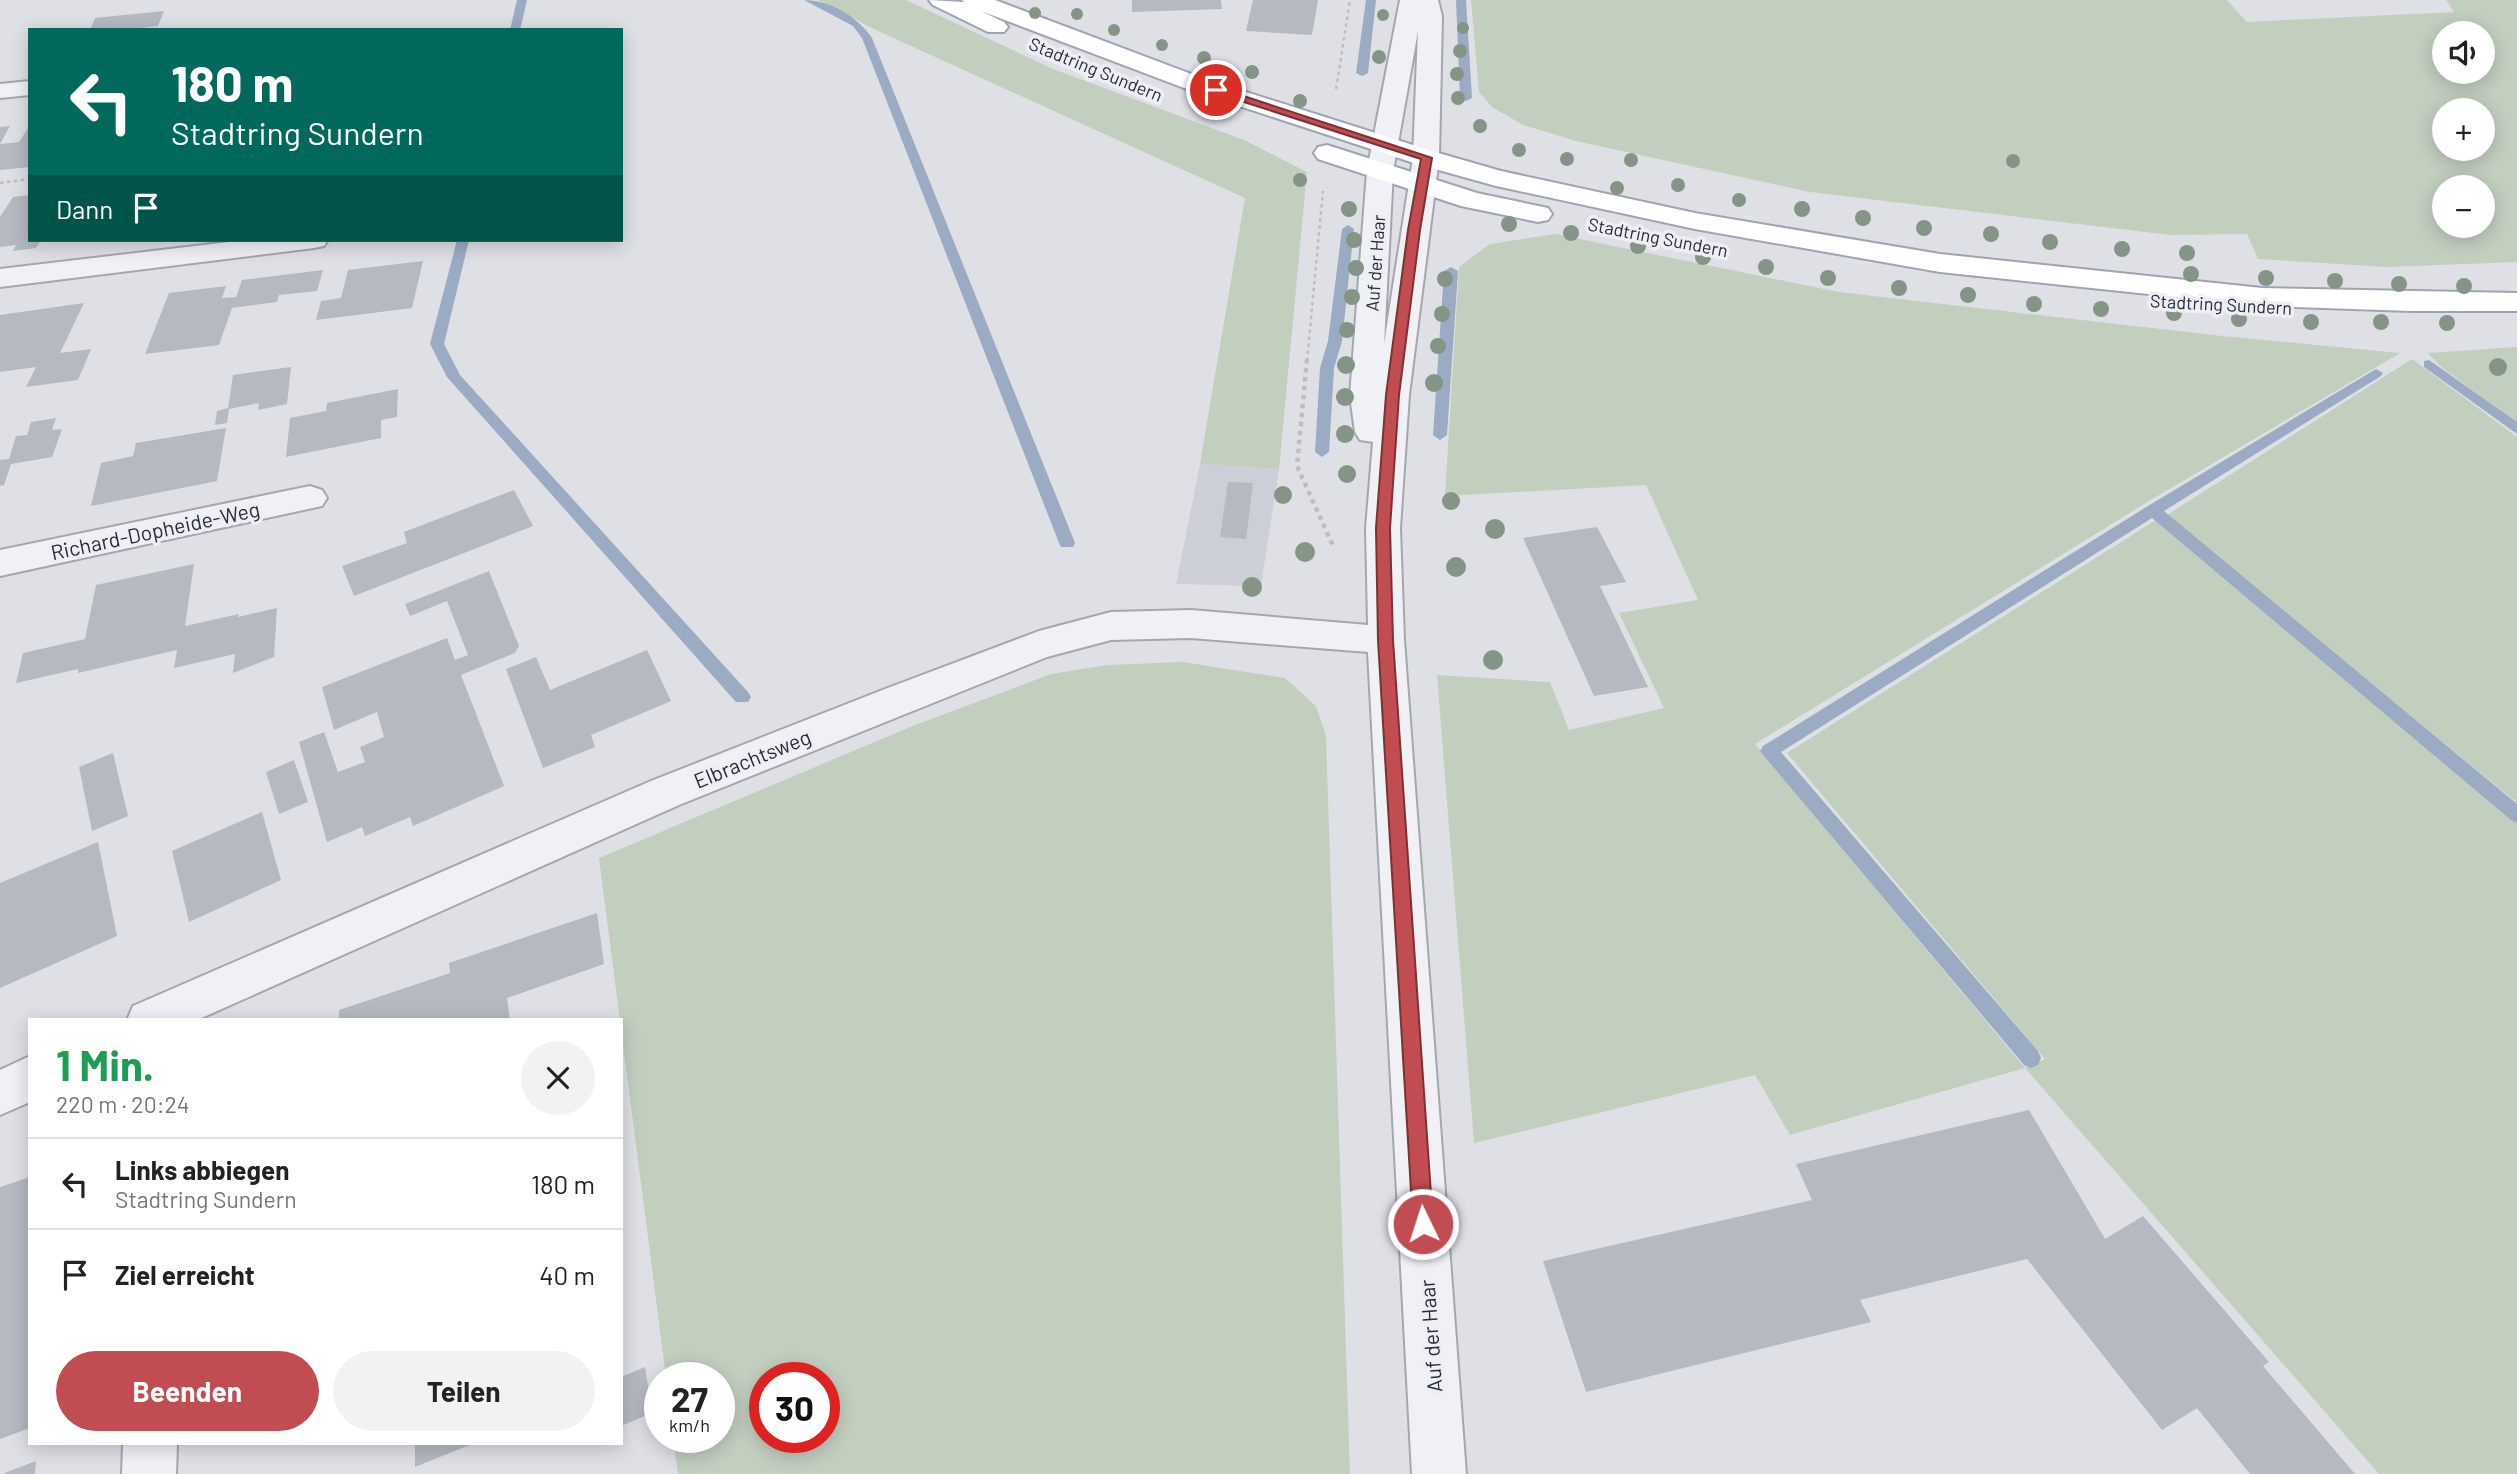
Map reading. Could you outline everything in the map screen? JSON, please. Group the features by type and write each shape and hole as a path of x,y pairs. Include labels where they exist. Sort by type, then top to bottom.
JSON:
{"main road":[{"name":"Stadtring Sundern","path":"941,0 1140,88 1220,117"},
{"name":"Stadtring Sundern","path":"974,0 1383,158 1424,171 1471,200 1668,241 1847,269 2011,290 2206,305 2344,310 2411,302 2517,302"},
{"name":"Stadtring Sundern","path":"1303,145 1383,158"}],"street":[{"name":"Auf der Haar","path":"1383,528 1366,396 1383,158 1412,0"},
{"name":"Auf der Haar","path":"1426,0 1430,29 1429,122 1393,395 1383,528 1385,640 1439,1474"},
{"path":"0,91 28,88"},
{"path":"0,278 297,242"},
{"name":"Richard-Dopheide-Weg","path":"0,563 310,498"},
{"name":"Elbrachtsweg","path":"167,1016 665,793 1039,645 1111,626 1191,624 1385,640"},
{"path":"0,1093 28,1079"},
{"path":"149,1474 150,1445"}],"path":[{"path":"1335,96 1350,0"},
{"path":"0,183 28,179"},
{"path":"1323,187 1297,466 1339,559"}],"shaded area":[{"path":"1200,464 1279,469 1261,586 1176,584"}],"green space":[{"path":"818,0 906,0 1053,69 1244,140 1307,172 1279,469 1200,464 1245,198 876,30"},
{"path":"1471,0 2227,0 2247,22 2454,12 2446,0 2517,0 2517,262 2387,267 2258,259 2247,234 2170,235 1810,192 1576,141 1523,125 1492,107 1479,92"},
{"path":"1555,234 1839,292 2222,336 2400,353 2149,501 1755,744 2025,1068 1790,1135 1755,1075 1474,1143 1437,675 1550,682 1569,730 1664,708 1619,613 1698,600 1646,485 1445,496 1459,267 1490,244"},
{"path":"2517,347 2517,423 2440,366 2428,353"},
{"path":"2412,359 2517,437 2517,803 2167,515"},
{"path":"2156,520 2517,823 2517,1474 2379,1474 2025,1068 2045,1059 1787,753"},
{"path":"1183,662 1285,678 1316,706 1326,736 1350,1474 678,1474 675,1453 735,1453 735,1362 664,1362 623,1044 623,1018 620,1018 599,858 915,725 1051,674 1108,665"}],"building":[{"path":"1132,0 1221,0 1222,9 1132,12"},
{"path":"1253,0 1318,0 1312,35 1246,31"},
{"path":"164,11 158,26 142,28 91,28 95,18"},
{"path":"10,126 0,144 0,127"},
{"path":"28,128 28,167 0,170 0,144 19,142"},
{"path":"28,195 28,242 40,242 36,248 13,251 16,245 0,247 0,217 13,197"},
{"path":"423,261 412,308 316,320 321,301 341,298 348,270"},
{"path":"323,270 317,291 279,295 277,302 232,308 219,345 145,354 169,293 226,286 222,298 236,297 242,280"},
{"path":"84,303 60,353 91,349 78,380 26,387 36,367 0,372 0,315"},
{"path":"291,367 287,404 258,410 259,403 229,409 227,423 215,425 217,411 228,408 233,375"},
{"path":"398,389 397,417 381,420 381,438 286,457 290,418 326,411 327,403"},
{"path":"56,418 52,430 62,429 52,457 11,464 4,485 0,486 0,460 9,459 16,436 27,435 31,422"},
{"path":"226,428 217,481 91,506 101,463 133,456 136,443"},
{"path":"1228,482 1253,483 1246,539 1220,537"},
{"path":"514,490 533,526 354,596 342,566 407,543 404,532"},
{"path":"1597,527 1626,582 1600,586 1648,687 1594,696 1523,538"},
{"path":"194,564 185,626 277,608 274,657 233,673 235,654 174,668 177,650 78,673 78,669 16,683 23,653 85,639 96,585"},
{"path":"489,571 519,646 515,653 461,675 504,786 413,826 410,817 365,836 362,827 327,842 299,742 324,732 338,772 365,762 360,747 384,737 377,712 334,730 322,687 447,638 455,660 468,655 447,601 410,616 405,604"},
{"path":"647,650 671,701 591,735 595,747 543,768 506,669 536,657 550,690"},
{"path":"113,753 128,816 92,831 79,767"},
{"path":"294,760 308,802 279,814 266,772"},
{"path":"262,812 281,880 189,922 172,851"},
{"path":"98,842 117,936 0,988 0,883"},
{"path":"597,913 604,964 507,998 510,1018 339,1018 339,1010 450,973 449,963"},
{"path":"2029,1110 2105,1239 2143,1216 2269,1362 2263,1366 2355,1474 2250,1474 2197,1408 2162,1430 2027,1259 1860,1300 1871,1322 1586,1392 1543,1261 1812,1200 1796,1164"},
{"path":"28,1178 28,1429 0,1439 0,1187"},
{"path":"644,1367 644,1416 623,1425 623,1376"},
{"path":"415,1445 470,1445 415,1467"},
{"path":"36,1461 35,1474 2,1474"}],"waterway":[{"path":"515,28 522,0"},
{"path":"809,0 857,24 867,38 1067,543"},
{"path":"1362,73 1371,0"},
{"path":"1461,0 1466,98"},
{"path":"1322,452 1327,368 1335,341 1348,229"},
{"path":"462,242 437,344 454,377 742,697"},
{"path":"1440,435 1451,271"},
{"path":"2429,364 2517,429"},
{"path":"2153,510 2376,373"},
{"path":"2031,1058 1769,751 2153,510"},
{"path":"2153,510 2517,815"}],"route":[{"path":"1216,90 1426,158 1393,395 1383,528 1385,640 1423,1224"}]}
